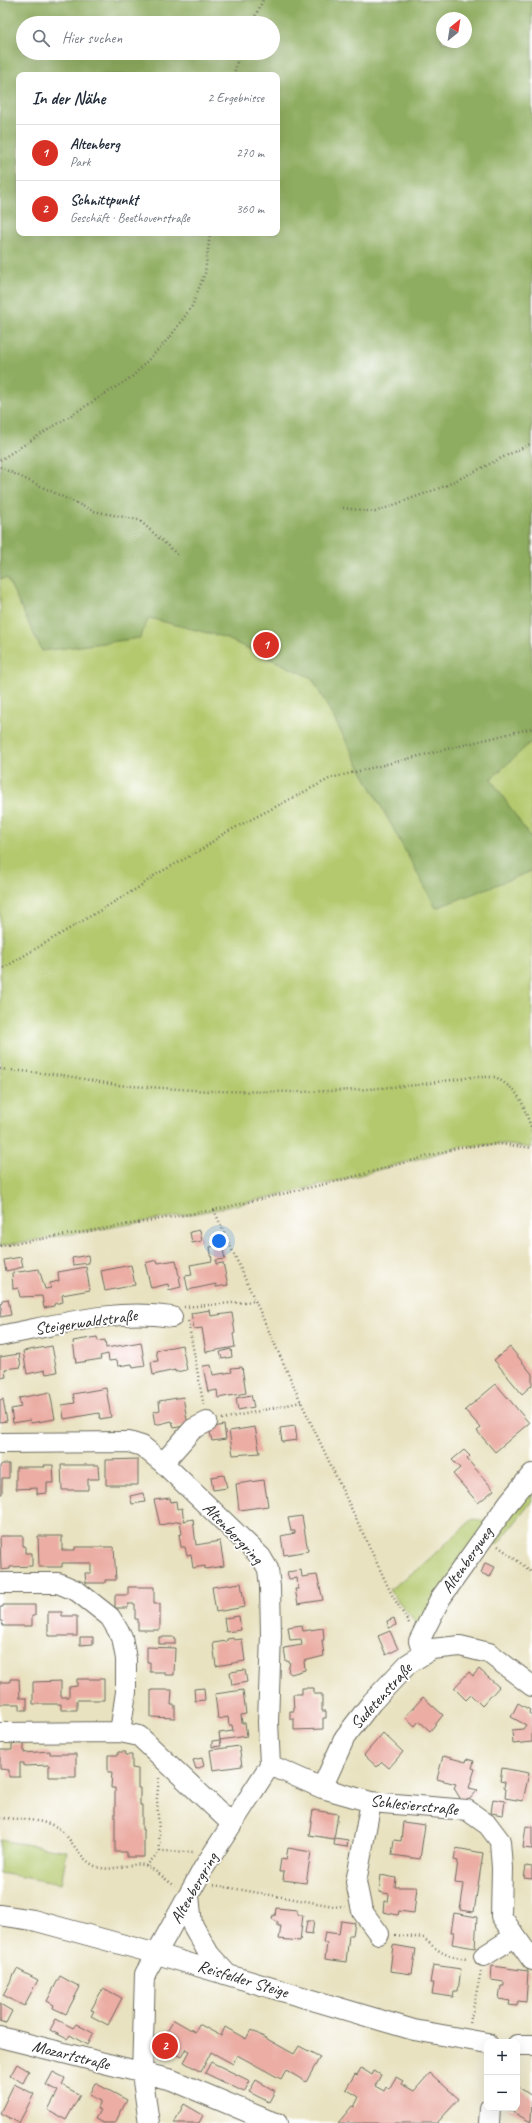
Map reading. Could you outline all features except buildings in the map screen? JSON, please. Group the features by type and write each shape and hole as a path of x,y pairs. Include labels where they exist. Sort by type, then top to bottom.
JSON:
{"street":[{"name":"Steigerwaldstraße","path":"0,1336 116,1314 153,1314 172,1317"},
{"path":"163,1463 193,1429 207,1422"},
{"name":"Altenbergring","path":"0,1444 129,1442 142,1446 163,1463 261,1557 268,1569 271,1635 268,1722 270,1765 231,1823 145,1974 142,2074 149,2123"},
{"name":"Altenbergweg","path":"422,1646 440,1599 509,1502 532,1474"},
{"path":"0,1583 58,1583 77,1591 110,1617 122,1637 126,1658 126,1692 120,1732"},
{"name":"Sudetenstraße","path":"322,1788 345,1737 372,1702 408,1664 422,1646 432,1649 460,1646 489,1652 532,1686"},
{"path":"0,1733 120,1732 139,1736 231,1823"},
{"name":"Schlesierstraße","path":"270,1765 322,1788 371,1802 467,1810 488,1825 500,1841 502,1868 501,1916 514,1937"},
{"path":"371,1802 356,1882 362,1911 379,1934"},
{"path":"193,1889 192,1924 208,1954 227,1974"},
{"name":"Reisfelder Steige","path":"0,1915 33,1920 157,1954 414,2030 484,2042"},
{"path":"484,1956 514,1937 532,1960"},
{"name":"Mozartstraße","path":"0,2037 142,2074 172,2080 277,2123"},
{"path":"520,2045 532,2045"},
{"path":"489,2123 490,2111"}],"path":[{"path":"255,16 262,0"},
{"path":"235,72 237,60"},
{"path":"0,460 132,377 171,336 192,306 206,273 210,236"},
{"path":"343,508 375,512 445,486 532,443"},
{"path":"0,467 93,511 139,520 179,556"},
{"path":"0,970 141,886 154,875 201,850 223,834 331,778 532,728"},
{"path":"0,1069 62,1075 116,1085 209,1091 302,1092 355,1090 416,1085 472,1077 496,1077 514,1090 522,1102 532,1130"},
{"path":"0,1246 214,1210 338,1181 461,1147 500,1144 532,1148"},
{"path":"214,1210 301,1402 392,1595 422,1646"},
{"path":"172,1317 185,1305 216,1305 256,1301"},
{"path":"191,1337 207,1422 301,1402"},
{"path":"485,1536 532,1572"},
{"path":"160,1851 157,1798 162,1757"},
{"path":"0,1818 48,1824 62,1830 70,1842 93,1866 116,1868 137,1865 146,1866 193,1889 362,1911"},
{"path":"146,1866 160,1851 172,1850 213,1854"},
{"path":"379,1934 424,1938 437,1951 449,1956 470,1960 484,1956 466,2039"}],"green space":[{"path":"0,0 532,0 532,1148 499,1144 461,1147 338,1181 214,1210 0,1246"},
{"path":"0,0 532,0 532,741 491,779 532,840 532,871 436,908 312,678 223,637 149,618 140,638 42,651 7,578 0,579"},
{"path":"532,1474 532,1501 497,1545 485,1536 423,1631 389,1590 419,1568 473,1519 494,1522"},
{"path":"0,1840 67,1851 61,1884 0,1873"}],"place":[{"name":"Altenberg","path":"266,645"},
{"name":"Schnittpunkt","path":"165,2046"}]}
